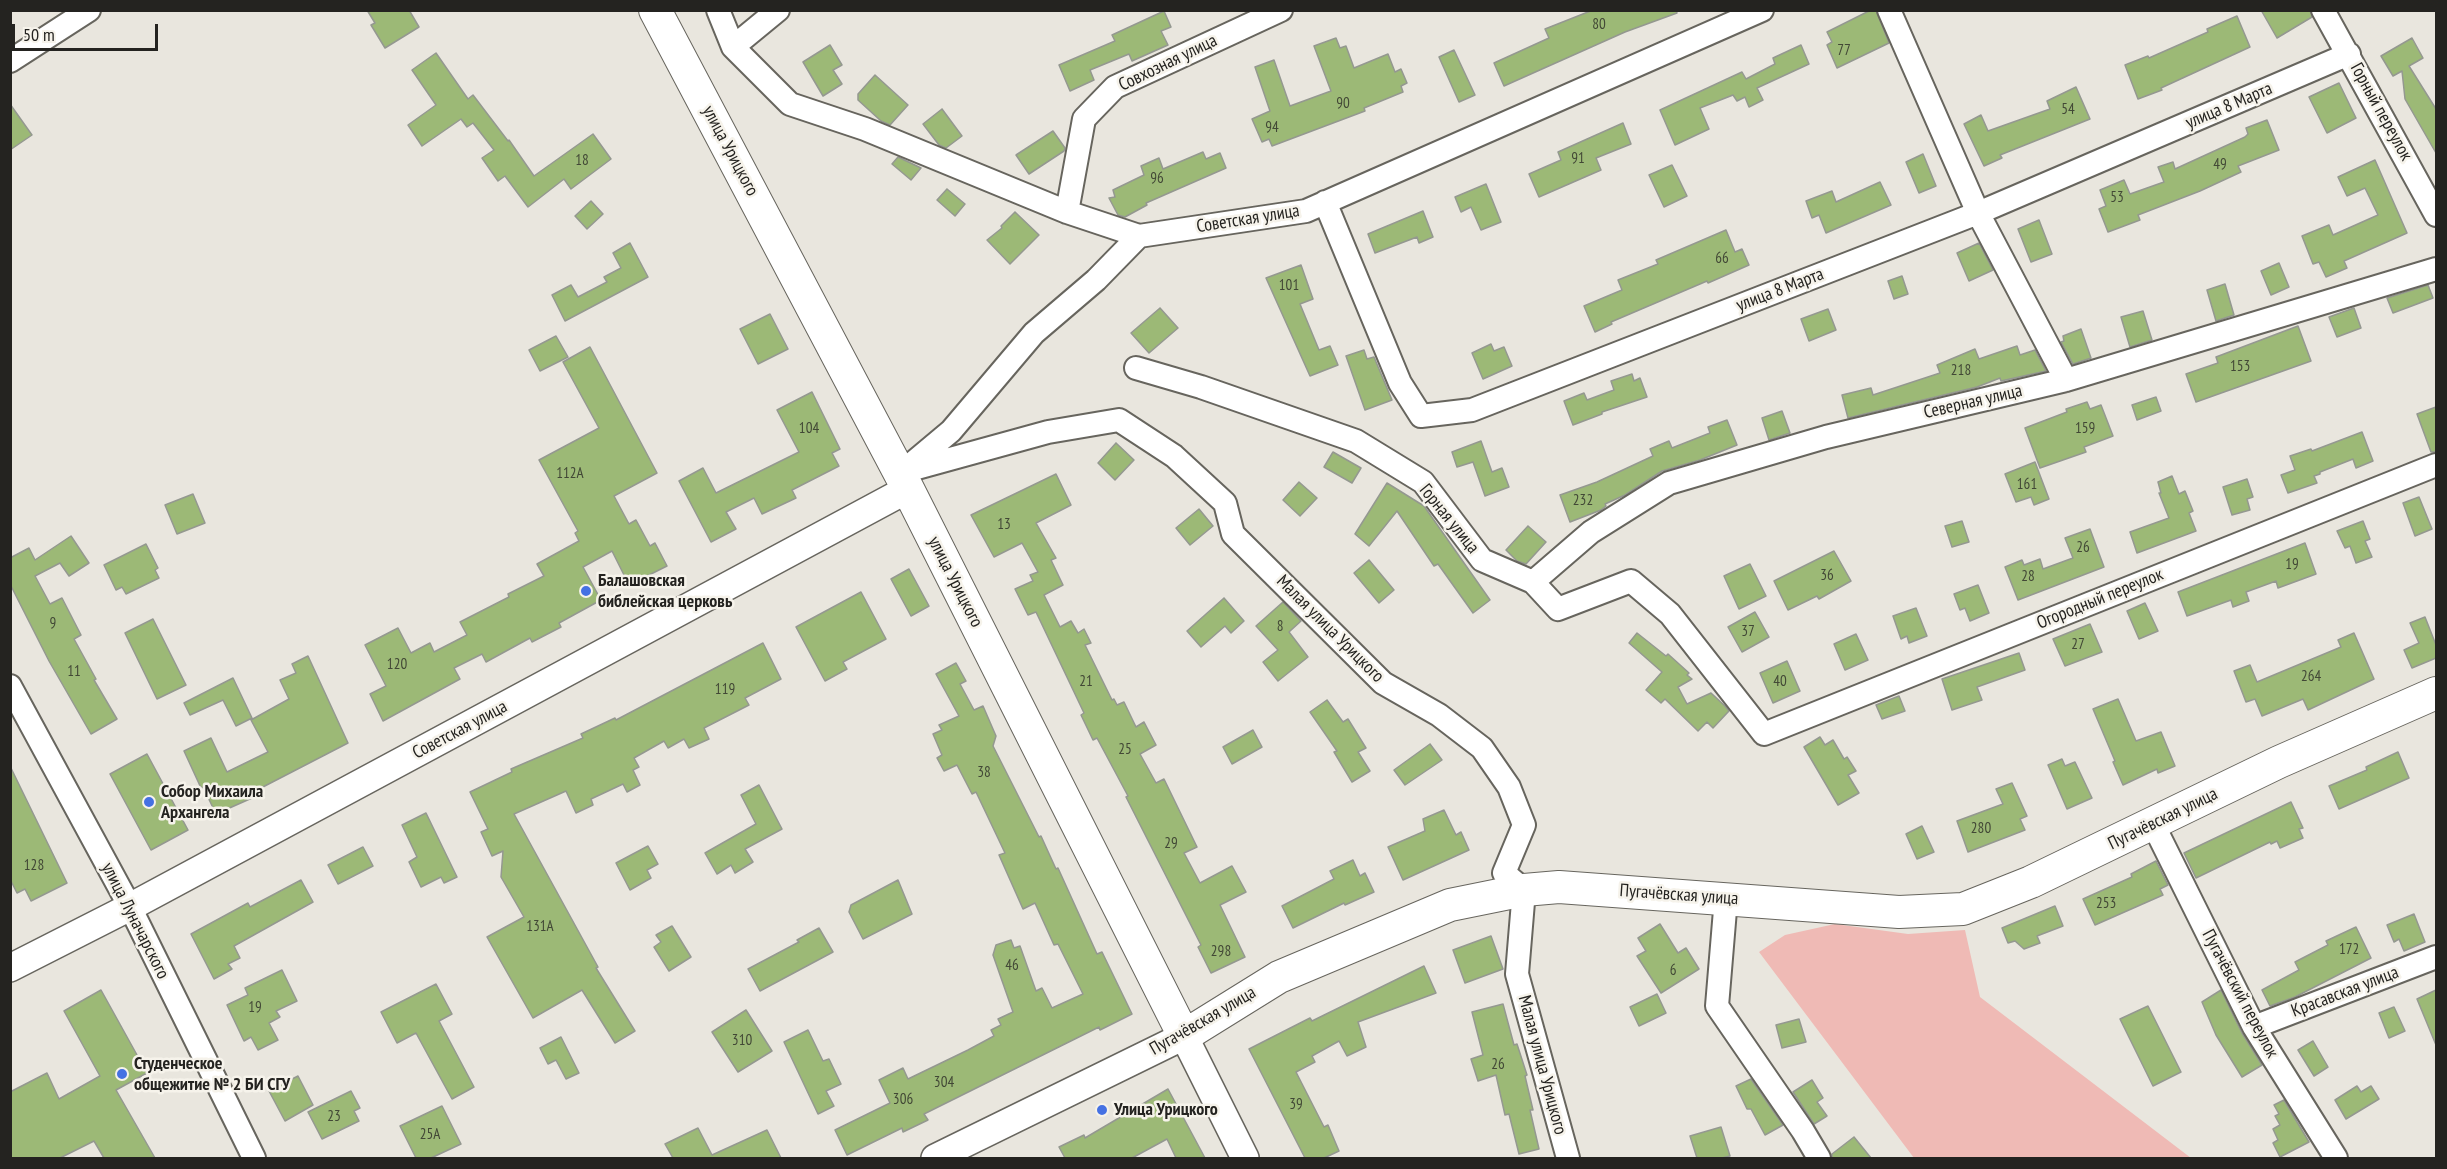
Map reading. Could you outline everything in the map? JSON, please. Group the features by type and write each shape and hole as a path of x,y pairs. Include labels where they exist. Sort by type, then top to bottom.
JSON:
{"main road":[{"name":"улица Урицкого","path":"655,10 904,481 1184,1036"},
{"name":"Пугачёвская улица","path":"1184,1036 1290,973 1450,905 1524,890 1559,887 1899,912 1963,909 2031,882 2279,762 2436,693"}],"street":[{"path":"10,61 89,10"},
{"path":"718,10 733,46 778,10"},
{"name":"Совхозная улица","path":"1067,212 1084,119 1115,87 1281,10"},
{"name":"Советская улица","path":"733,46 790,104 866,129 1067,212 1139,236 1306,211 1762,10"},
{"path":"1889,10 1978,213 2066,380"},
{"name":"Горный переулок","path":"2323,10 2436,215"},
{"name":"улица 8 Марта","path":"1325,202 1400,383 1421,416 1472,410 1978,213 2349,54"},
{"path":"904,481 951,431 1034,333 1096,279 1139,236"},
{"name":"Северная улица","path":"1533,582 1591,532 1670,483 1826,437 2066,380 2436,269"},
{"name":"Горная улица","path":"1136,369 1201,387 1356,441 1423,482 1482,560 1533,582 1558,609 1631,581 1670,614 1764,734"},
{"name":"Малая улица Урицкого","path":"904,481 1048,432 1119,420 1174,456 1225,503 1233,534 1383,683 1439,715 1482,748 1509,787 1524,825 1504,873 1524,890 1517,974 1568,1158"},
{"name":"Огородный переулок","path":"1764,734 2436,465"},
{"name":"Советская улица","path":"10,968 130,907 904,481"},
{"name":"улица Луначарского","path":"10,686 130,907 254,1158"},
{"name":"Пугачёвский переулок","path":"2153,824 2254,1027 2336,1158"},
{"path":"1726,898 1717,1006 1819,1158"},
{"name":"Красавская улица","path":"2254,1027 2436,957"},
{"name":"Пугачёвская улица","path":"935,1158 1184,1036"},
{"name":"улица Урицкого","path":"1184,1036 1245,1158"}],"shaded area":[{"path":"1835,924 1908,934 1965,930 1980,997 2191,1158 1914,1158 1759,952 1785,935"}],"building":[{"path":"367,10 409,10 419,27 385,48 371,25 375,23"},
{"path":"1593,10 1676,10 1677,13 1625,32 1504,86 1494,63 1549,38 1545,29"},
{"path":"1871,10 1876,10 1889,43 1837,68 1827,45 1832,42 1827,32"},
{"path":"2261,10 2310,10 2312,17 2277,38"},
{"path":"1164,11 1171,27 1161,31 1168,45 1132,61 1129,54 1090,70 1094,80 1070,91 1059,65 1115,41 1112,35"},
{"path":"2237,16 2250,47 2161,88 2162,90 2138,99 2125,65 2148,56 2149,58 2208,32 2207,29"},
{"path":"1336,38 1340,48 1346,46 1354,68 1388,54 1395,72 1401,69 1407,83 1401,86 1403,92 1364,108 1365,111 1272,146 1269,139 1262,142 1252,119 1270,111 1255,67 1274,60 1290,106 1331,91 1314,46"},
{"path":"2412,38 2423,58 2409,66 2436,109 2436,153 2405,99 2402,71 2393,76 2381,56"},
{"path":"830,45 842,65 833,70 842,84 823,96 803,62"},
{"path":"1801,45 1809,64 1757,88 1763,100 1749,107 1745,97 1737,101 1733,95 1700,108 1709,129 1675,145 1660,110 1742,72 1746,79 1775,64 1773,58"},
{"path":"1454,50 1475,95 1459,102 1439,57"},
{"path":"436,53 468,99 473,95 534,176 593,134 611,159 571,189 564,179 528,207 505,176 498,181 482,158 494,150 473,123 467,127 461,119 422,146 408,125 436,105 412,70"},
{"path":"875,75 908,105 890,125 881,121 858,100 858,94"},
{"path":"2339,83 2356,118 2327,133 2309,97"},
{"path":"2076,87 2090,119 2000,155 2002,158 1984,166 1964,124 1981,115 1988,131 2050,109 2047,101"},
{"path":"10,104 32,135 10,150"},
{"path":"942,109 962,136 946,148 939,145 923,124"},
{"path":"2267,120 2279,150 2238,166 2241,172 2138,215 2140,220 2108,232 2099,209 2106,206 2100,190 2124,180 2130,194 2164,182 2158,167 2173,162 2175,169 2245,137 2248,134 2246,128"},
{"path":"1623,123 1631,144 1596,158 1601,170 1539,197 1529,174 1561,160 1558,152"},
{"path":"1053,131 1065,148 1064,151 1029,174 1016,155"},
{"path":"1203,152 1206,159 1220,153 1226,168 1146,203 1147,205 1125,217 1118,215 1109,198 1115,197 1113,190 1144,175 1141,166 1159,158 1163,169"},
{"path":"1923,154 1936,186 1919,193 1906,162"},
{"path":"898,157 921,168 911,180 892,164"},
{"path":"2375,160 2407,233 2344,261 2347,268 2326,277 2319,262 2313,264 2302,236 2329,225 2333,235 2378,215 2365,188 2347,196 2338,177"},
{"path":"1672,165 1687,196 1664,207 1649,175"},
{"path":"1880,182 1891,205 1826,233 1819,215 1812,218 1806,201 1832,191 1836,202"},
{"path":"1486,184 1501,222 1481,230 1471,207 1461,212 1455,197"},
{"path":"947,189 965,204 955,216 937,200"},
{"path":"591,201 603,214 587,229 575,216"},
{"path":"1423,211 1433,237 1419,243 1417,237 1375,253 1368,234"},
{"path":"1015,212 1039,235 1010,264 987,240 1002,228 1001,226"},
{"path":"2039,220 2052,254 2031,262 2018,229"},
{"path":"1726,230 1735,252 1742,249 1749,265 1611,322 1612,324 1595,332 1584,306 1622,290 1618,280 1658,264 1656,260"},
{"path":"630,243 648,277 565,321 552,295 571,285 578,297 607,282 604,277 621,268 613,253"},
{"path":"1979,243 1993,270 1969,281 1957,253"},
{"path":"2279,263 2289,287 2271,295 2261,271"},
{"path":"1301,265 1313,299 1300,304 1319,350 1330,346 1338,365 1310,376 1266,278"},
{"path":"1902,276 1908,294 1894,299 1888,281"},
{"path":"2225,284 2234,315 2216,321 2207,290"},
{"path":"2428,285 2433,298 2393,313 2387,298"},
{"path":"1160,308 1178,328 1149,353 1131,333"},
{"path":"2354,308 2361,328 2337,337 2329,317"},
{"path":"1828,309 1836,330 1809,341 1801,319"},
{"path":"2143,311 2152,340 2130,347 2121,317"},
{"path":"770,314 788,349 758,364 740,329"},
{"path":"2298,326 2311,361 2196,402 2186,374 2218,363 2216,357"},
{"path":"2081,329 2091,358 2073,364 2061,342 2064,341 2063,336"},
{"path":"556,336 568,357 540,371 529,350"},
{"path":"1491,344 1494,351 1504,347 1512,366 1483,379 1472,353"},
{"path":"2017,346 2020,355 2035,350 2046,371 2001,381 2000,378 1977,387 1848,418 1842,395 1871,388 1873,395 1940,373 1937,365 1975,349 1979,359"},
{"path":"590,347 657,473 614,496 629,524 636,520 650,546 655,543 667,566 629,585 612,551 583,567 601,600 559,623 561,627 532,642 530,638 486,662 482,654 454,668 460,679 383,721 370,694 386,686 365,645 398,628 411,653 430,643 434,652 467,635 460,622 544,576 537,564 579,541 575,533 578,531 539,460 599,428 563,362"},
{"path":"1364,350 1367,359 1374,357 1392,400 1365,410 1346,356"},
{"path":"1632,374 1634,381 1640,378 1647,397 1602,412 1602,414 1573,425 1564,401 1584,393 1587,400 1614,390 1611,381"},
{"path":"812,392 840,449 832,453 839,466 792,490 796,498 762,514 754,498 726,512 736,529 711,542 679,481 703,468 716,493 799,452 777,410"},
{"path":"2156,397 2161,411 2137,420 2132,405"},
{"path":"2087,402 2090,409 2101,405 2113,436 2084,447 2086,452 2040,468 2025,428"},
{"path":"2436,407 2436,452 2431,452 2417,414"},
{"path":"1782,411 1790,433 1769,440 1762,418"},
{"path":"1727,420 1737,445 1700,460 1662,471 1625,495 1605,504 1606,506 1601,510 1570,522 1560,495 1597,482 1653,456 1650,449 1669,441 1672,448 1710,433 1708,427"},
{"path":"2362,432 2373,461 2356,468 2353,459 2314,476 2317,483 2288,493 2281,475 2295,470 2290,456 2311,449 2312,451"},
{"path":"1481,441 1492,472 1502,468 1509,487 1485,496 1473,462 1457,467 1452,452"},
{"path":"1116,443 1134,460 1115,480 1098,463"},
{"path":"1333,452 1361,468 1352,483 1324,467"},
{"path":"2035,462 2049,499 2034,505 2031,497 2016,502 2005,474"},
{"path":"1056,474 1071,505 1036,523 1056,558 1051,560 1063,585 1044,595 1060,627 1071,621 1078,633 1084,629 1091,643 1085,645 1112,700 1114,699 1117,705 1124,702 1136,727 1144,722 1156,745 1140,754 1156,783 1164,779 1197,847 1184,853 1200,883 1232,866 1246,892 1220,905 1245,957 1211,973 1198,947 1201,945 1126,797 1128,796 1097,738 1093,740 1081,715 1084,713 1036,612 1028,615 1015,589 1033,581 1030,575 1038,572 1022,543 994,557 971,515"},
{"path":"2172,476 2179,494 2185,491 2193,511 2189,513 2196,531 2137,553 2130,532 2169,518 2159,493 2161,493 2158,482"},
{"path":"2247,479 2253,497 2247,499 2250,510 2232,515 2223,487"},
{"path":"1299,482 1317,498 1300,516 1283,500"},
{"path":"1387,483 1424,506 1490,600 1473,613 1438,564 1434,566 1397,511 1369,546 1355,534"},
{"path":"193,494 205,523 177,534 165,505"},
{"path":"2419,497 2432,529 2415,536 2403,503"},
{"path":"1199,509 1213,526 1190,545 1176,528"},
{"path":"1962,521 1969,542 1952,547 1945,526"},
{"path":"2363,521 2370,539 2365,541 2372,557 2356,563 2350,546 2345,548 2337,531"},
{"path":"1528,526 1546,542 1526,564 1517,561 1506,550"},
{"path":"2090,529 2104,567 2018,600 2005,567 2022,560 2024,565 2040,559 2043,569 2073,558 2065,538"},
{"path":"71,536 89,563 69,576 60,563 35,576 50,604 62,598 81,635 74,639 117,719 91,734 49,661 10,584 10,558 29,548 35,560"},
{"path":"2305,543 2316,574 2278,588 2276,581 2246,592 2249,601 2233,607 2231,600 2187,616 2178,592"},
{"path":"146,544 158,568 155,570 159,578 126,594 122,587 116,590 104,565"},
{"path":"1834,551 1851,581 1819,599 1817,596 1788,610 1774,581"},
{"path":"1369,560 1394,590 1379,603 1354,573"},
{"path":"1750,564 1766,596 1739,609 1724,576"},
{"path":"909,569 929,606 911,616 891,579"},
{"path":"1978,585 1989,613 1970,621 1965,608 1960,610 1954,594"},
{"path":"861,592 886,639 843,662 847,669 825,681 796,627"},
{"path":"1224,598 1244,621 1231,633 1225,626 1201,647 1187,631"},
{"path":"1283,602 1301,621 1289,632 1308,657 1278,681 1263,662 1278,650 1256,626"},
{"path":"2145,603 2158,631 2139,639 2127,611"},
{"path":"1916,608 1927,636 1909,643 1907,636 1901,639 1893,616"},
{"path":"1755,612 1769,637 1742,652 1728,627"},
{"path":"2425,617 2436,645 2436,658 2412,668 2404,650 2419,643 2410,623"},
{"path":"153,619 186,685 157,699 125,633"},
{"path":"2090,624 2102,652 2065,666 2053,639"},
{"path":"1637,633 1666,656 1668,654 1689,673 1687,675 1692,679 1678,687 1687,704 1711,693 1729,711 1713,728 1707,722 1698,731 1665,699 1661,703 1646,690 1662,672 1629,643"},
{"path":"2354,633 2374,679 2308,710 2303,699 2262,716 2255,699 2246,702 2234,671 2250,665 2257,682 2341,647 2338,640"},
{"path":"1856,634 1868,660 1845,670 1834,644"},
{"path":"763,643 781,679 745,698 749,705 704,728 709,739 689,748 684,739 668,748 664,741 634,758 639,767 633,770 640,785 627,792 623,784 591,799 593,805 576,813 566,791 514,814 598,967 596,968 635,1031 615,1043 582,990 533,1018 487,937 524,917 501,877 503,851 492,856 481,832 488,829 470,792 512,772 511,769 583,738 581,734 615,718 616,720"},
{"path":"2019,653 2025,670 1977,687 1982,700 1952,710 1942,679"},
{"path":"308,656 348,743 259,789 261,794 216,814 184,751 211,738 227,772 268,752 251,720 289,699 280,680 296,673 292,664"},
{"path":"1787,661 1800,691 1773,703 1760,673"},
{"path":"956,663 966,681 960,684 974,710 983,706 996,736 993,746 1056,869 1058,868 1097,954 1102,952 1132,1014 1100,1030 1099,1027 924,1114 928,1120 903,1132 902,1128 847,1155 835,1130 890,1103 879,1080 903,1068 908,1079 968,1050 994,1036 991,1030 1001,1025 998,1019 1013,1012 993,955 996,945 1011,940 1014,948 1020,946 1036,991 1042,988 1052,1008 1083,994 1058,944 1054,945 1035,903 1023,909 999,855 1005,853 976,792 972,794 957,765 944,771 937,758 942,755 933,734 942,730 939,725 959,716 936,674"},
{"path":"233,678 252,718 236,726 223,700 190,715 184,703"},
{"path":"1899,696 1905,711 1882,719 1876,705"},
{"path":"2118,699 2136,741 2161,732 2175,766 2158,773 2157,769 2123,785 2093,709"},
{"path":"1327,700 1343,722 1348,719 1366,748 1358,752 1370,771 1352,782 1334,752 1337,751 1310,712"},
{"path":"1253,730 1262,747 1232,764 1223,747"},
{"path":"1820,737 1825,745 1833,740 1844,759 1847,757 1856,771 1848,775 1859,793 1838,805 1804,747"},
{"path":"1430,744 1442,760 1405,785 1394,770"},
{"path":"2398,752 2409,778 2339,809 2329,786 2367,770 2366,767"},
{"name":"Собор Михаила Архангела","path":"147,754 188,830 151,850 110,774"},
{"path":"2062,759 2065,766 2075,762 2092,798 2067,809 2048,765"},
{"path":"10,766 67,883 31,901 25,889 17,893 10,879"},
{"path":"2012,783 2027,816 2020,819 2025,830 1968,852 1957,821 2003,804 1996,789"},
{"path":"759,785 782,829 745,849 753,862 735,873 731,865 717,874 705,853 756,824 741,795"},
{"path":"2291,802 2303,828 2299,829 2303,838 2280,848 2277,841 2271,844 2270,842 2196,878 2184,853"},
{"path":"1444,810 1456,835 1461,832 1469,850 1403,880 1388,847 1425,831 1423,819"},
{"path":"426,813 457,877 444,883 441,877 421,887 409,862 417,857 402,825"},
{"path":"1922,826 1934,852 1917,859 1906,834"},
{"path":"648,846 658,864 647,870 651,878 630,890 616,863"},
{"path":"363,847 373,866 338,884 328,865"},
{"path":"1353,860 1360,876 1365,873 1374,892 1345,905 1344,903 1293,928 1282,906 1334,879 1330,871"},
{"path":"2156,861 2168,885 2160,889 2163,895 2095,925 2083,899 2132,877 2131,874"},
{"path":"301,880 313,902 234,946 240,958 228,964 232,969 214,979 191,934 248,903 250,907"},
{"path":"898,880 912,914 863,939 849,912 851,905"},
{"path":"2055,906 2063,926 2037,936 2040,943 2024,949 2015,941 2008,943 2002,928"},
{"path":"2414,914 2425,942 2404,951 2399,939 2394,942 2387,925"},
{"path":"1660,924 1678,953 1686,948 1699,969 1661,993 1637,956 1646,951 1638,938"},
{"path":"672,926 691,957 669,971 654,947 661,942 656,935"},
{"path":"2356,927 2371,958 2295,997 2270,1006 2262,990 2299,970 2295,962 2328,945 2326,941"},
{"path":"819,928 833,952 760,991 748,969 799,942 797,940"},
{"path":"1491,936 1503,969 1465,983 1453,950"},
{"path":"1424,966 1436,993 1358,1022 1366,1047 1347,1056 1339,1041 1312,1056 1315,1062 1296,1072 1324,1127 1328,1125 1339,1151 1324,1158 1305,1158 1249,1049 1310,1018 1312,1021"},
{"path":"282,970 297,1001 276,1011 280,1017 269,1023 278,1040 258,1050 251,1037 244,1041 227,1005 248,995 245,988"},
{"path":"436,984 452,1014 439,1021 474,1087 452,1099 416,1033 397,1043 381,1012"},
{"name":"Студенческое общежитие № 2 БИ СГУ","path":"101,990 147,1073 116,1090 155,1158 104,1158 94,1141 60,1158 10,1158 10,1092 47,1073 59,1099 100,1076 64,1011"},
{"path":"2221,990 2242,1033 2262,1065 2242,1077 2216,1035 2202,1002"},
{"path":"2436,990 2436,1045 2417,999"},
{"path":"1657,994 1666,1013 1639,1026 1630,1007"},
{"path":"1503,1004 1514,1045 1517,1044 1527,1075 1525,1076 1533,1110 1530,1110 1539,1149 1519,1154 1509,1114 1505,1115 1496,1075 1478,1081 1471,1059 1483,1055 1472,1012"},
{"path":"2148,1006 2181,1072 2153,1086 2120,1019"},
{"path":"2394,1007 2405,1031 2389,1038 2379,1013"},
{"path":"746,1010 772,1051 738,1072 712,1032"},
{"path":"1799,1019 1806,1042 1782,1048 1776,1025"},
{"path":"808,1030 823,1061 829,1059 841,1084 826,1091 834,1106 818,1114 784,1042"},
{"path":"561,1037 579,1073 566,1079 556,1060 548,1064 540,1048"},
{"path":"2313,1041 2328,1067 2314,1076 2298,1050"},
{"path":"298,1076 313,1105 285,1121 269,1091"},
{"path":"1751,1079 1783,1125 1765,1135 1751,1109 1747,1109 1736,1086"},
{"path":"1812,1080 1823,1098 1817,1102 1827,1116 1814,1124 1793,1092"},
{"path":"2357,1086 2361,1092 2371,1086 2379,1099 2346,1119 2335,1100"},
{"path":"1168,1089 1205,1158 1176,1158 1167,1139 1132,1158 1065,1158 1059,1147 1084,1135 1085,1138"},
{"path":"351,1091 360,1108 354,1111 359,1121 322,1139 308,1112"},
{"path":"2284,1100 2309,1142 2280,1157 2273,1143 2278,1140 2273,1129 2280,1125 2275,1116 2279,1114 2274,1105"},
{"path":"442,1106 461,1144 431,1158 416,1158 400,1126"},
{"path":"1721,1127 1730,1156 1697,1158 1690,1136"},
{"path":"698,1128 712,1155 767,1130 781,1158 673,1158 665,1144"},
{"path":"1854,1137 1871,1158 1832,1158 1832,1154"}],"place":[{"name":"Балашовская библейская церковь","path":"586,591"},
{"name":"Собор Михаила Архангела","path":"149,802"},
{"name":"Студенческое общежитие № 2 БИ СГУ","path":"122,1074"},
{"name":"Улица Урицкого","path":"1102,1110"}]}
